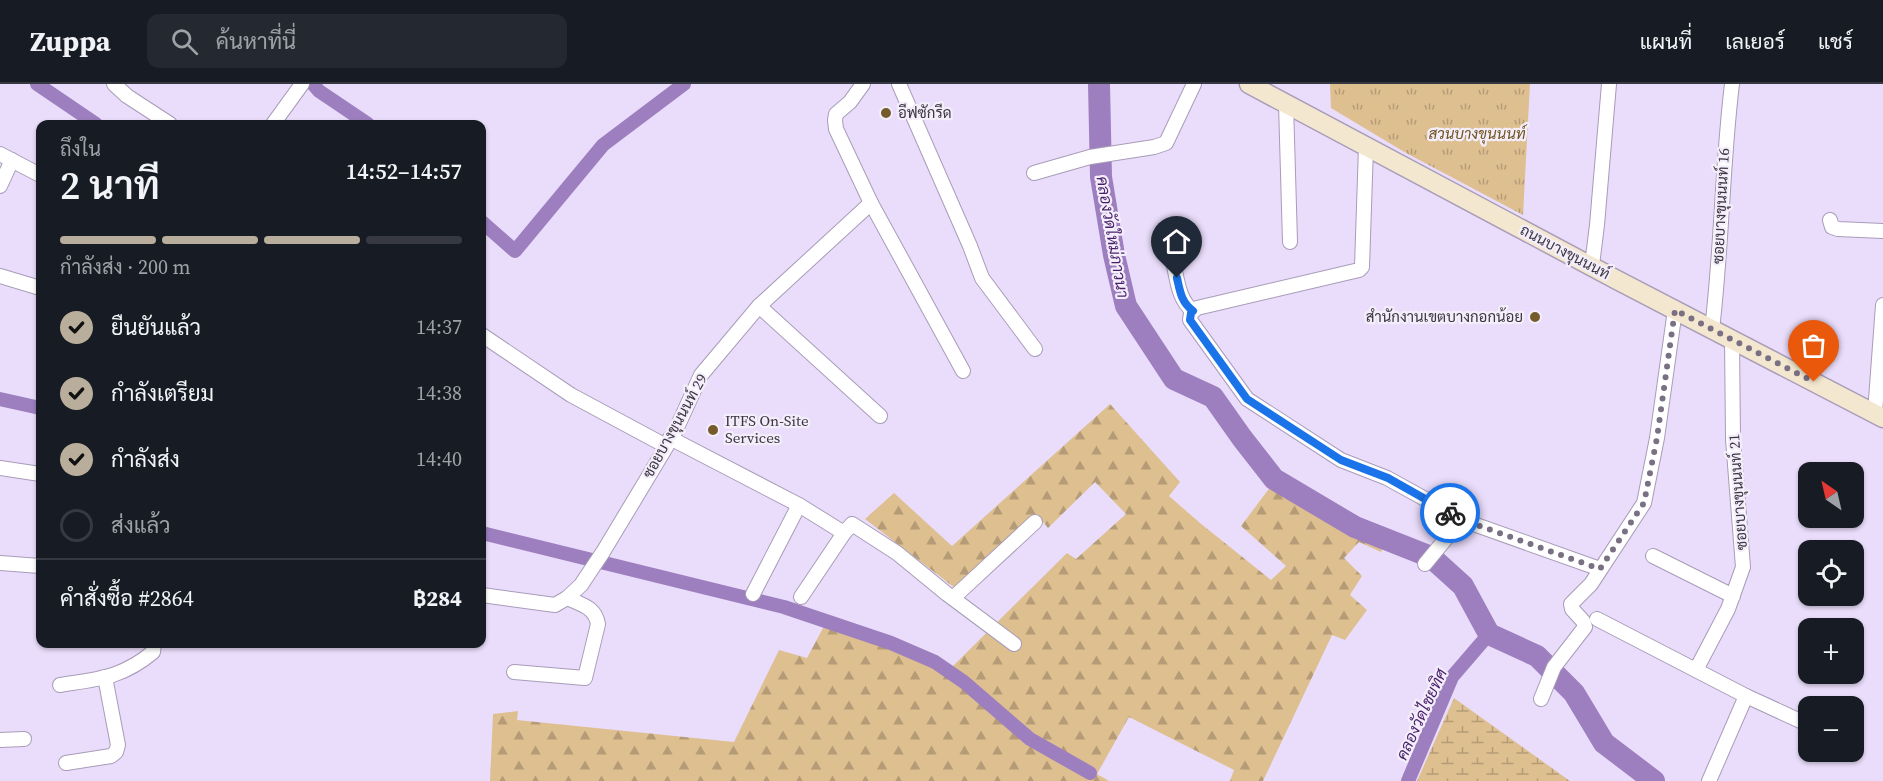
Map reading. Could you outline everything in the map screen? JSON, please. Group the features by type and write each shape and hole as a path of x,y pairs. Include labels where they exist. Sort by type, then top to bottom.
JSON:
{"street":[{"path":"114,84 127,96 164,120"},
{"path":"863,84 850,102 836,114 836,129 871,203 963,371"},
{"path":"900,84 982,278 1035,349"},
{"path":"1034,173 1090,157 1166,143 1194,84"},
{"name":"ถนนบางขุนนนท์","path":"1249,84 1675,310 1879,415"},
{"path":"1592,266 1609,84"},
{"name":"ซอยบางขุนนนท์ 16","path":"1712,329 1717,286 1725,141 1732,84"},
{"path":"276,120 301,86"},
{"path":"1286,104 1290,242"},
{"path":"1366,147 1362,267 1359,270 1197,308 1191,313 1190,320 1247,399 1341,460 1388,478 1466,521 1600,569"},
{"path":"0,186 6,157 36,173"},
{"name":"ซอยบางขุนนนท์ 29","path":"567,598 581,585 603,552 668,442 701,375 759,306 871,203"},
{"path":"1830,220 1832,227 1838,229 1883,231"},
{"path":"1172,257 1182,298 1193,311"},
{"path":"0,276 36,287"},
{"path":"759,306 880,416"},
{"path":"1879,415 1883,307"},
{"path":"1540,699 1554,667 1585,627 1571,604 1591,584 1644,503 1657,438 1675,310"},
{"path":"486,337 571,395 897,553 1014,644"},
{"name":"ซอยบางขุนนนท์ 21","path":"1696,670 1733,596 1743,567 1733,440 1732,339"},
{"path":"0,468 36,473"},
{"path":"753,594 799,505"},
{"path":"1425,564 1448,536 1458,517"},
{"path":"953,598 1035,522"},
{"path":"801,597 848,528"},
{"path":"1653,556 1733,596"},
{"path":"0,563 36,566"},
{"path":"486,596 555,605 567,598 593,610 597,615 598,624 585,678 514,672"},
{"path":"1597,619 1746,696 1798,720"},
{"path":"60,685 114,676 143,660 153,652 154,648"},
{"path":"66,763 111,756 116,752 118,745 105,677"},
{"path":"1709,781 1746,696"},
{"path":"0,740 24,739"}],"green space":[{"name":"สวนบางขุนนนท์","path":"1330,84 1530,84 1523,215 1406,153 1331,108"},
{"path":"1110,404 1180,482 1169,496 1271,580 1286,566 1241,526 1274,482 1390,535 1381,552 1359,542 1344,558 1362,576 1350,595 1367,610 1345,640 1332,635 1263,781 1230,781 1234,770 1129,717 1097,774 1109,781 490,781 493,714 518,711 517,720 734,742 779,650 807,658 830,615 907,643 952,667 1067,553 1076,559 1126,514 1095,482 1048,528 1037,514 955,588 865,519 894,493 952,546"},
{"path":"1454,698 1570,781 1417,781"}],"waterway":[{"path":"37,84 90,120"},
{"path":"313,84 319,91 362,120"},
{"path":"486,226 515,251 603,145 684,84"},
{"name":"คลองวัดใหม่ภาวนา","path":"1099,84 1101,177 1114,255 1126,306 1174,379 1213,397 1274,479 1355,527 1431,557 1463,586 1489,634 1537,656 1574,693 1604,743 1654,781"},
{"path":"0,399 36,407"},
{"path":"486,534 784,607 891,643 935,662 964,682 1030,739 1090,773"},
{"name":"คลองวัดไชยทิศ","path":"1408,781 1452,677 1489,634"}],"way so far":[{"path":"1450,513 1466,521 1600,569 1644,503 1657,438 1675,310 1814,382"}],"place":[{"name":"อีฟซักรีด","path":"886,113"},
{"name":"สำนักงานเขตบางกอกน้อย","path":"1535,317"},
{"name":"ITFS On-Site Services","path":"713,430"}],"route":[{"path":"1177,278 1182,298 1193,311 1190,320 1247,399 1341,460 1388,478 1450,513"}]}
